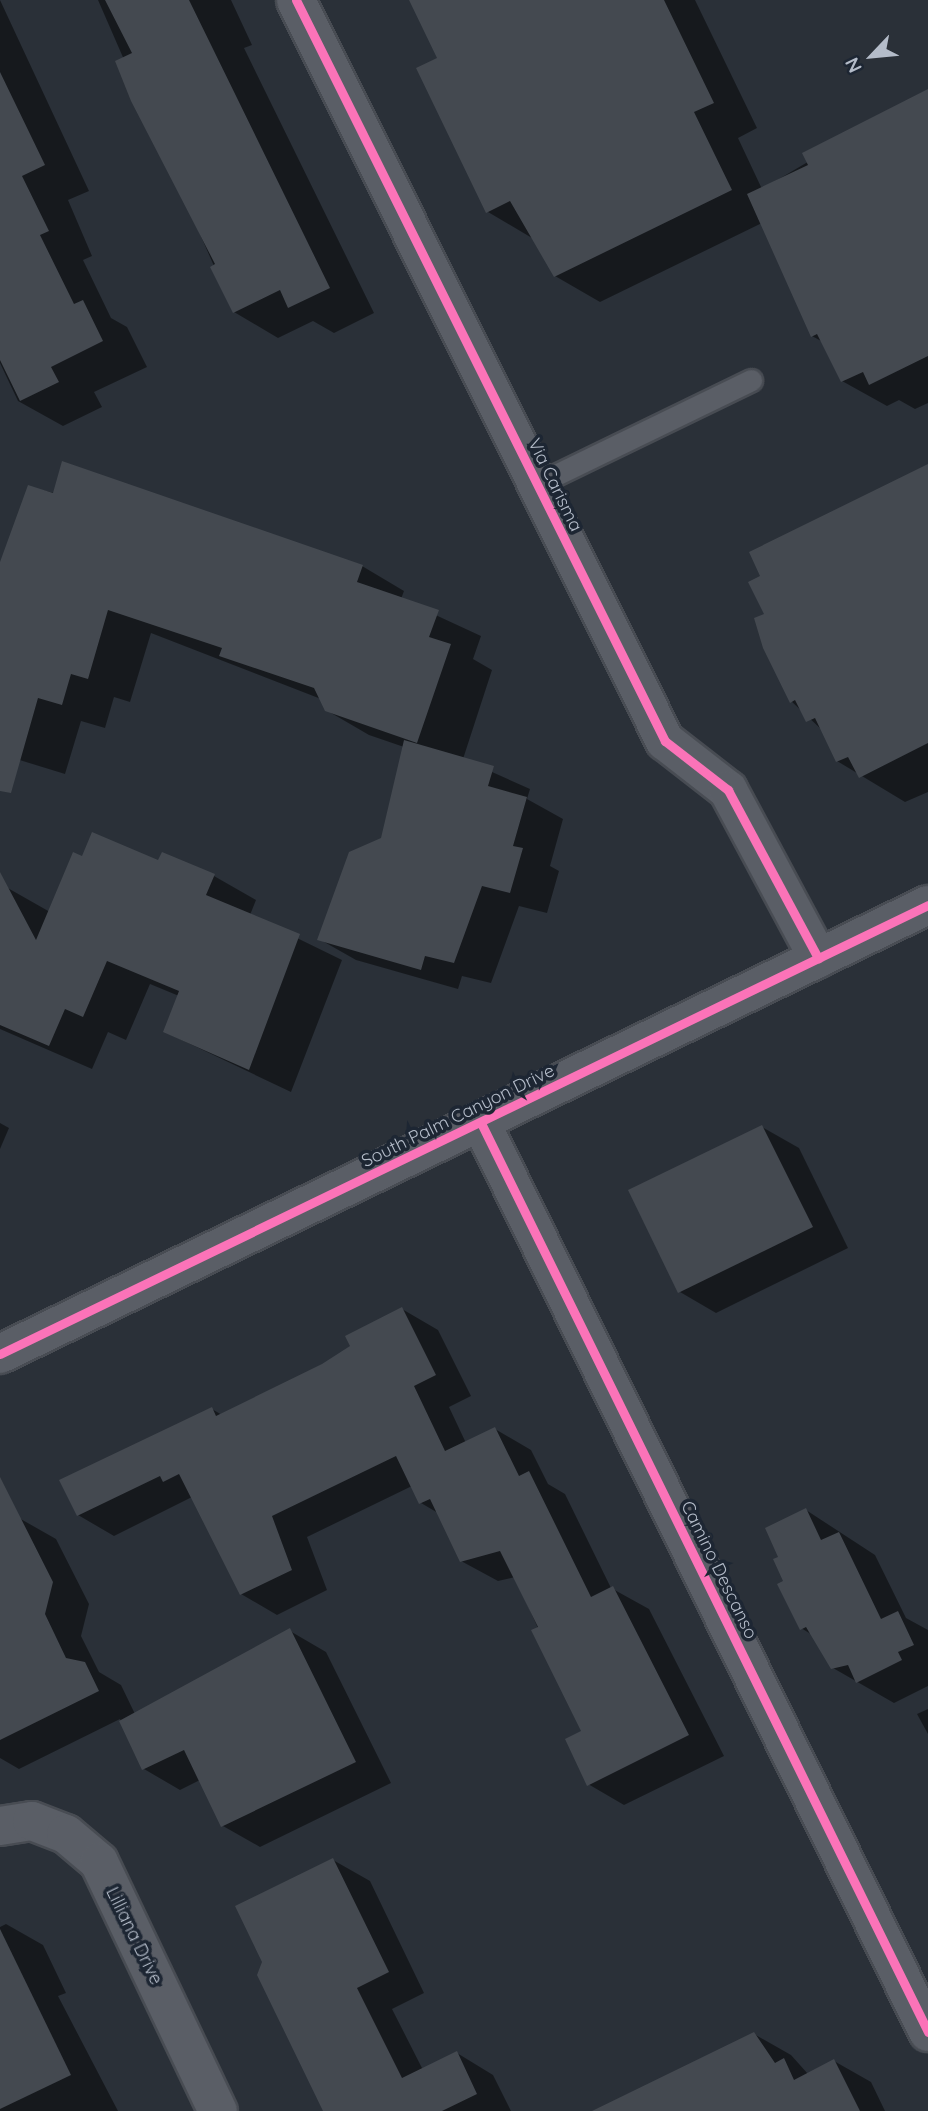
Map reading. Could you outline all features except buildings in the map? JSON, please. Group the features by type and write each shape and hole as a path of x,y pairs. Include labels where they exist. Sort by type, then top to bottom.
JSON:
{"street":[{"name":"Via Carisma","path":"296,0 665,741 728,790 818,958"},
{"name":"South Palm Canyon Drive","path":"0,1354 928,905"},
{"name":"Camino Descanso","path":"481,1123 928,2032"},
{"name":"Lilliana Drive","path":"0,1826 33,1821 66,1834 99,1862 218,2111"}],"lane":[{"path":"537,484 751,380"}],"cycle path":[{"path":"296,0 665,741 728,790 818,958"},
{"path":"0,1354 928,905"},
{"path":"481,1123 928,2032"}]}
